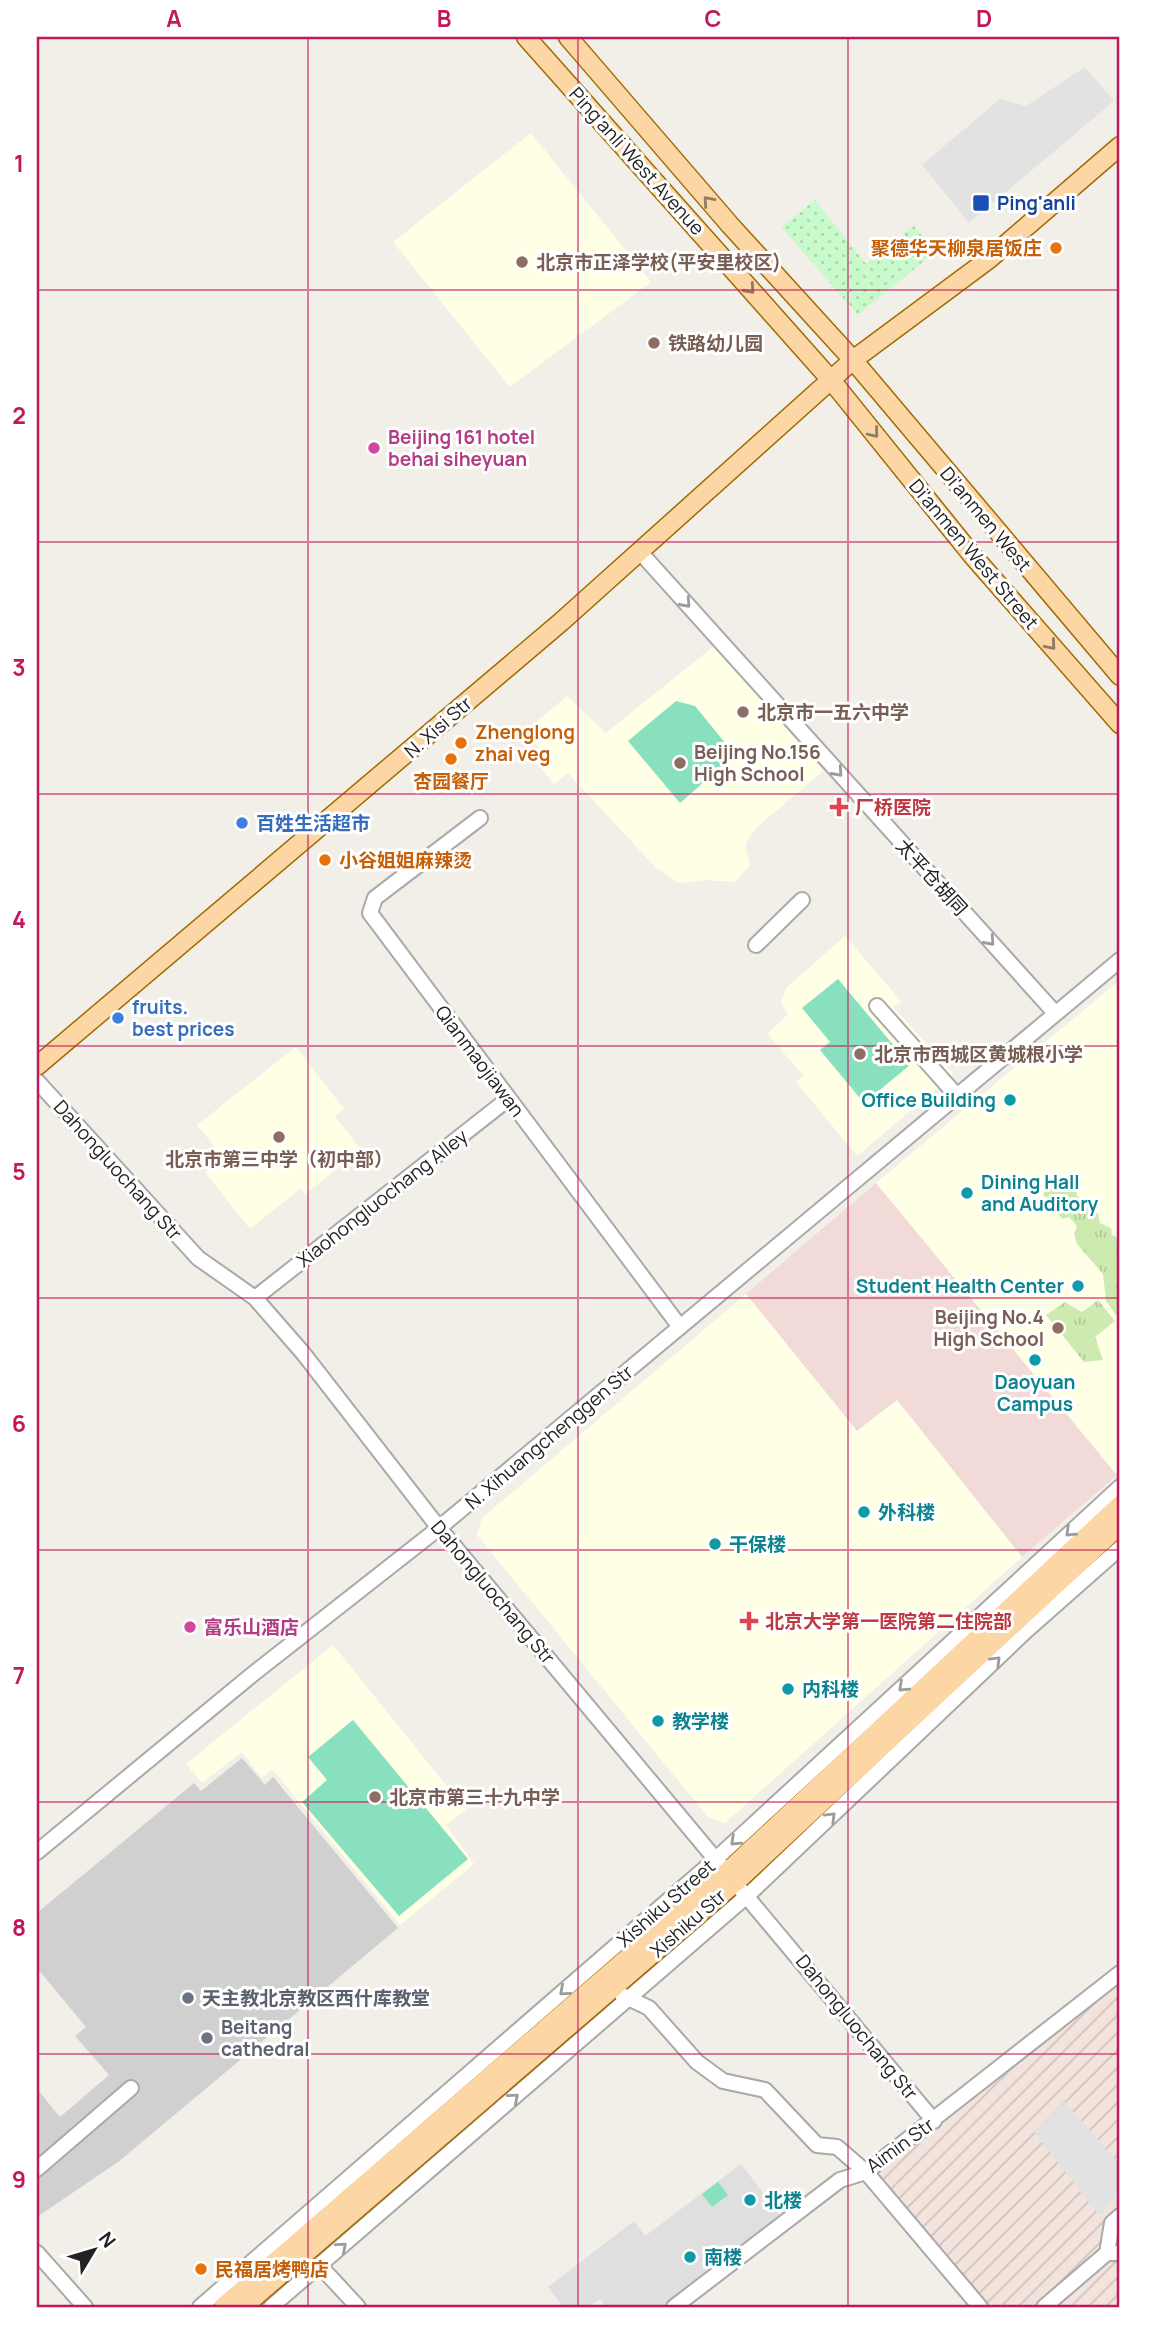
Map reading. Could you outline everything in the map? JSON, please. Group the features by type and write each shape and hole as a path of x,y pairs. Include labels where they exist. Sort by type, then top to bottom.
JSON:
{"main road":[{"name":"Ping'anli West Avenue","path":"526,37 831,380"},
{"name":"Ping'anli West Avenue","path":"568,37 730,225 853,360"},
{"name":"N. Xisi Str","path":"37,1066 289,855 640,552 853,360 989,258 1120,146"},
{"name":"Di'anmen West","path":"853,360 1120,676"},
{"name":"Di'anmen West Street","path":"831,380 972,555 1120,724"},
{"name":"Xishiku Street","path":"223,2307 727,1870 1120,1505"},
{"name":"Xishiku Str","path":"243,2307 611,1990 727,1870 1120,1525"}],"street":[{"name":"太平仓胡同","path":"640,552 1055,1013"},
{"name":"Qianmaojiawan","path":"480,818 375,898 370,913 680,1327"},
{"path":"756,944 802,900"},
{"name":"N. Xihuangchenggen Str","path":"37,1852 253,1674 439,1528 1120,960"},
{"path":"877,1006 957,1096"},
{"name":"Dahongluochang Str","path":"37,1081 198,1258 255,1298 303,1353 439,1528 934,2121"},
{"name":"Xiaohongluochang Alley","path":"255,1298 508,1099"},
{"name":"Xishiku Street","path":"200,2307 727,1870 1120,1487"},
{"path":"271,2307 748,1895 1027,1630 1120,1548"},
{"name":"Aimin Str","path":"674,2307 840,2180 866,2172 1120,1973"},
{"path":"611,1990 649,2008 705,2068 723,2081 765,2090 817,2146 837,2147 866,2172 979,2307"},
{"path":"37,2169 131,2088"},
{"path":"1044,2307 1114,2253 1112,2223 1120,2216"},
{"path":"37,2253 85,2307"},
{"path":"320,2266 358,2307"}],"shaded area":[{"path":"1085,67 1114,101 969,223 922,165 1000,99 1026,106"},
{"name":"北京市正泽学校(平安里校区)","path":"531,133 651,282 510,387 393,242"},
{"name":"Beijing No.156 High School","path":"714,646 823,771 756,828 745,844 750,865 735,882 705,880 684,883 677,882 656,868 568,773 554,784 540,766 548,760 526,731 567,696 606,733"},
{"name":"北京市西城区黄城根小学","path":"845,936 901,1001 893,1007 954,1074 857,1156 796,1082 803,1075 767,1034 788,1014 781,1003 786,988"},
{"name":"Beijing No.4 High School","path":"1120,980 1120,1472 1117,1475 876,1183"},
{"name":"北京市第三中学（初中部）","path":"296,1047 344,1109 335,1116 361,1150 305,1194 300,1189 250,1229 205,1172 223,1157 197,1125"},
{"path":"876,1183 1117,1475 1022,1557 897,1400 857,1431 746,1294"},
{"name":"北京大学第一医院第二住院部","path":"746,1294 857,1431 897,1400 1022,1557 725,1823 708,1817 477,1535 482,1518"},
{"name":"北京市第三十九中学","path":"333,1645 466,1810 446,1825 474,1864 400,1925 272,1769 262,1778 242,1752 202,1783 186,1764"},
{"name":"天主教北京教区西什库教堂","path":"242,1758 265,1785 273,1777 398,1928 118,2162 37,2217 37,2137 40,2135 37,2131 37,2089 60,2117 109,2075 75,2036 86,2027 37,1968 37,1913 194,1783 201,1791"},
{"path":"1120,1982 1120,2307 972,2307 865,2184"},
{"path":"1065,2102 1120,2165 1120,2191 1100,2216 1034,2132"},
{"path":"741,2164 783,2219 666,2307 606,2307 600,2299 588,2307 563,2307 548,2287 634,2221 645,2236"}],"green space":[{"path":"815,200 866,264 914,226 935,252 858,315 781,227"},
{"path":"676,701 695,706 735,755 680,803 628,741"},
{"path":"838,979 910,1065 864,1103 820,1050 830,1042 802,1008"},
{"path":"1068,1182 1076,1185 1077,1196 1086,1200 1089,1209 1098,1213 1100,1223 1111,1228 1112,1235 1120,1238 1118,1318 1106,1301 1103,1274 1077,1244 1074,1234 1077,1226 1069,1217 1062,1219 1043,1194 1049,1185 1060,1188"},
{"path":"1098,1300 1115,1321 1095,1337 1103,1360 1084,1362 1046,1315 1065,1302 1082,1312"},
{"path":"353,1720 468,1859 399,1916 302,1802 327,1780 308,1757"},
{"path":"718,2182 728,2195 712,2207 702,2194"}],"place":[{"name":"Ping'anli","path":"981,203"},
{"name":"聚德华天柳泉居饭庄","path":"1056,248"},
{"name":"北京市正泽学校(平安里校区)","path":"522,262"},
{"name":"铁路幼儿园","path":"654,343"},
{"name":"Beijing 161 hotel behai siheyuan","path":"374,448"},
{"name":"北京市一五六中学","path":"743,712"},
{"name":"Zhenglong zhai veg","path":"461,743"},
{"name":"杏园餐厅","path":"451,759"},
{"name":"Beijing No.156 High School","path":"680,763"},
{"name":"厂桥医院","path":"839,807"},
{"name":"百姓生活超市","path":"242,823"},
{"name":"小谷姐姐麻辣烫","path":"325,860"},
{"name":"fruits. best prices","path":"118,1018"},
{"name":"北京市西城区黄城根小学","path":"860,1054"},
{"name":"Office Building","path":"1010,1100"},
{"name":"北京市第三中学（初中部）","path":"279,1137"},
{"name":"Dining Hall and Auditory","path":"967,1193"},
{"name":"Student Health Center","path":"1078,1286"},
{"name":"Beijing No.4 High School","path":"1058,1328"},
{"name":"Daoyuan Campus","path":"1035,1360"},
{"name":"外科楼","path":"864,1512"},
{"name":"干保楼","path":"715,1544"},
{"name":"北京大学第一医院第二住院部","path":"749,1621"},
{"name":"富乐山酒店","path":"190,1627"},
{"name":"内科楼","path":"788,1689"},
{"name":"教学楼","path":"658,1721"},
{"name":"北京市第三十九中学","path":"375,1797"},
{"name":"天主教北京教区西什库教堂","path":"188,1998"},
{"name":"Beitang cathedral","path":"207,2038"},
{"name":"北楼","path":"750,2200"},
{"name":"南楼","path":"690,2257"},
{"name":"民福居烤鸭店","path":"201,2269"}]}
